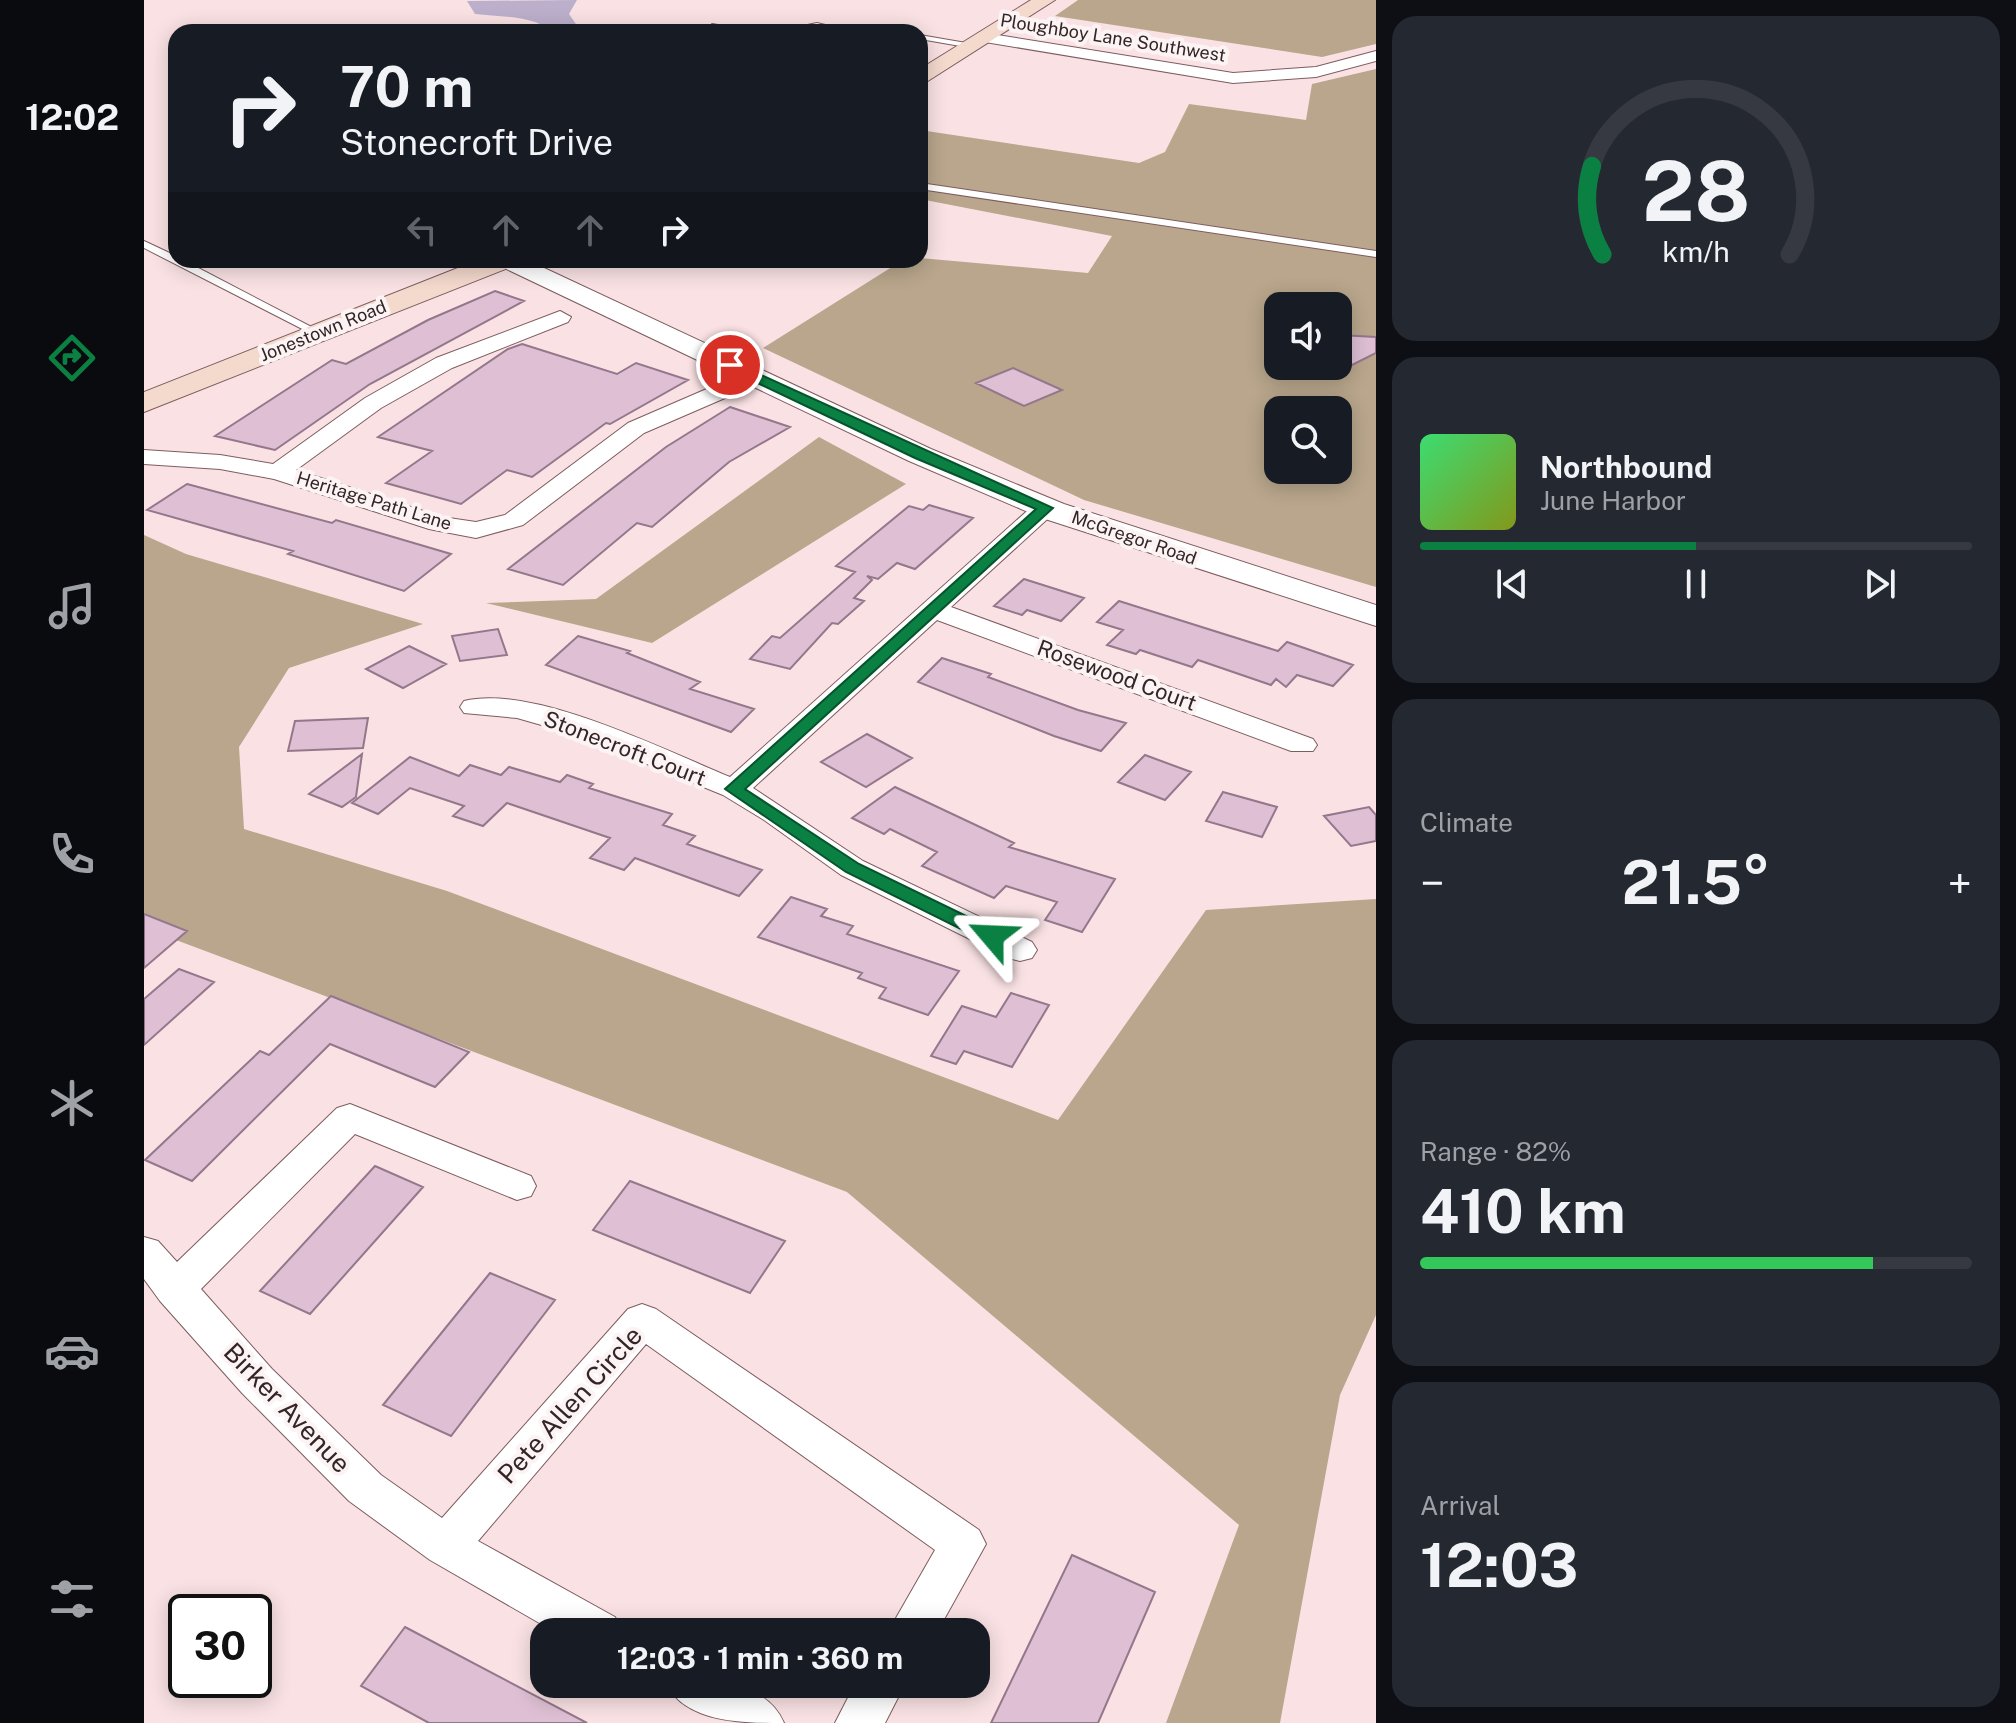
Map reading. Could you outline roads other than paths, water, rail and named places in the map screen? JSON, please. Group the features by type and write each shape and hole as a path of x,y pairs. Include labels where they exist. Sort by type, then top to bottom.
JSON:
{"main road":[{"path":"928,69 1045,0"},
{"name":"Jonestown Road","path":"144,403 485,268"}],"street":[{"name":"Ploughboy Lane Southwest","path":"978,42 1233,78 1298,75 1376,56"},
{"name":"McGregor Road","path":"522,268 920,455 1045,508 1167,551 1376,616"},
{"path":"278,472 373,403 444,363 560,317"},
{"name":"Heritage Path Lane","path":"144,457 220,462 278,472 438,524 476,530 514,520 636,428 754,377"},
{"path":"734,789 1045,508"},
{"name":"Rosewood Court","path":"932,609 1244,721 1302,745"},
{"name":"Stonecroft Court","path":"474,707 519,709 583,728 734,789 775,813 852,868 1020,950"},
{"path":"174,1290 350,1117 517,1186"},
{"name":"Birker Avenue","path":"144,1252 174,1290 257,1381 365,1488 446,1546"},
{"name":"Pete Allen Circle","path":"446,1546 642,1320 963,1544 920,1618"},
{"path":"446,1546 573,1618"},
{"path":"715,1698 760,1723"},
{"path":"859,1723 873,1698"}],"lane":[{"path":"928,38 978,42"},
{"path":"928,187 1376,254"},
{"path":"144,244 168,256"},
{"path":"191,268 318,333"}]}
